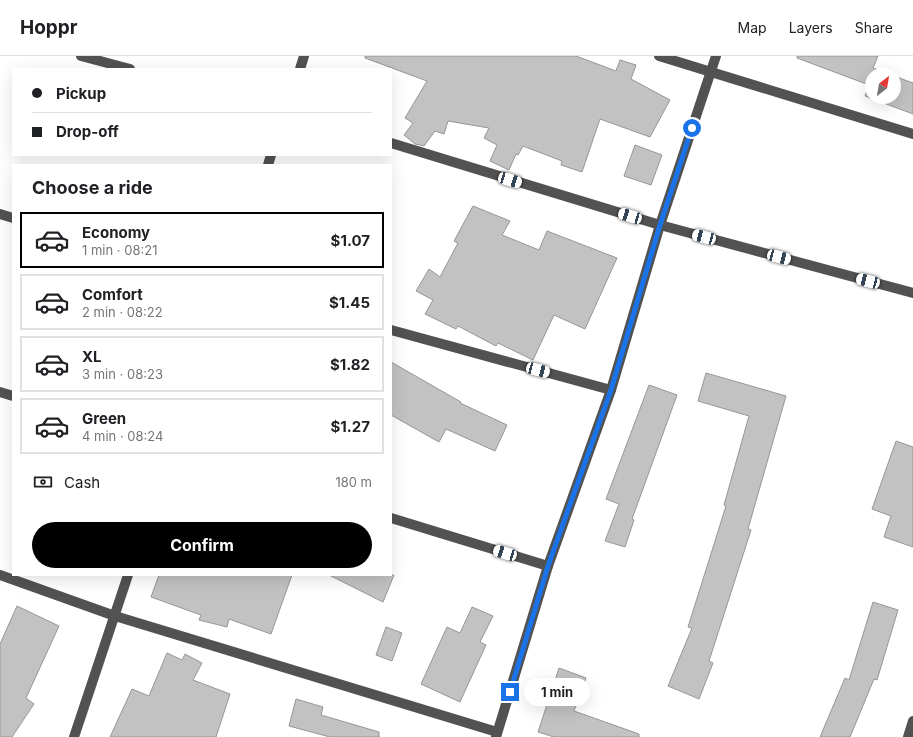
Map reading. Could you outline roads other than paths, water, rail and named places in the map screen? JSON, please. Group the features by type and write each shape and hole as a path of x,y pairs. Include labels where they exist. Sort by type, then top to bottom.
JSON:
{"street":[{"path":"81,56 126,68"},
{"path":"300,68 304,56"},
{"path":"659,56 913,134"},
{"path":"0,575 115,616 496,735 548,566 611,390 660,225 716,56"},
{"path":"392,143 660,225 913,293"},
{"path":"0,214 12,218"},
{"path":"392,330 611,390"},
{"path":"0,392 12,396"},
{"path":"392,518 548,566"},
{"path":"74,737 128,576"},
{"path":"908,737 913,721"}]}
